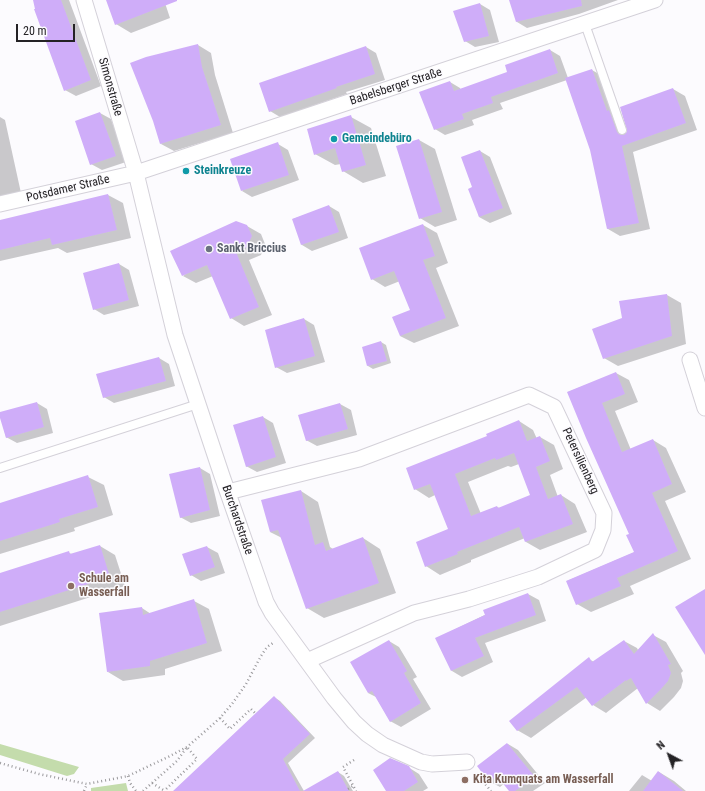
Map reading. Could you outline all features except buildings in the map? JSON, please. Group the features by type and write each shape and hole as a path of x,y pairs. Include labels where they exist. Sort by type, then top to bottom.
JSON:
{"street":[{"name":"Simonstraße","path":"84,0 136,173"},
{"name":"Babelsberger Straße","path":"136,173 655,0"},
{"name":"Potsdamer Straße","path":"0,204 136,173"},
{"name":"Burchardstraße","path":"136,173 175,335 266,602 272,613 334,698 354,722 367,734 383,745 421,762 432,764 468,762"},
{"path":"690,360 705,408"},
{"name":"Petersilienberg","path":"228,492 359,459 530,395 554,407 558,414 604,513 603,530 595,550 538,577 469,599 414,613 307,661"}],"lane":[{"path":"585,24 622,130"},
{"path":"0,468 198,404"}],"path":[{"path":"0,763 39,774 87,784 128,776 187,747 220,718 246,684 267,647 286,632"},
{"path":"220,718 230,729 251,709 256,714"},
{"path":"143,791 177,761 187,747"},
{"path":"152,783 165,791 197,759 187,747"},
{"path":"354,760 343,767 356,791"},
{"path":"128,776 130,783 136,791"},
{"path":"84,791 87,784"},
{"path":"348,788 353,786"}],"green space":[{"path":"0,744 79,767 74,774 67,776 0,755"},
{"path":"126,783 128,791 91,791 91,788"}],"place":[{"name":"Gemeindebüro","path":"334,139"},
{"name":"Steinkreuze","path":"186,171"},
{"name":"Sankt Briccius","path":"209,249"},
{"name":"Schule am Wasserfall","path":"71,586"},
{"name":"Kita Kumquats am Wasserfall","path":"465,780"}]}
